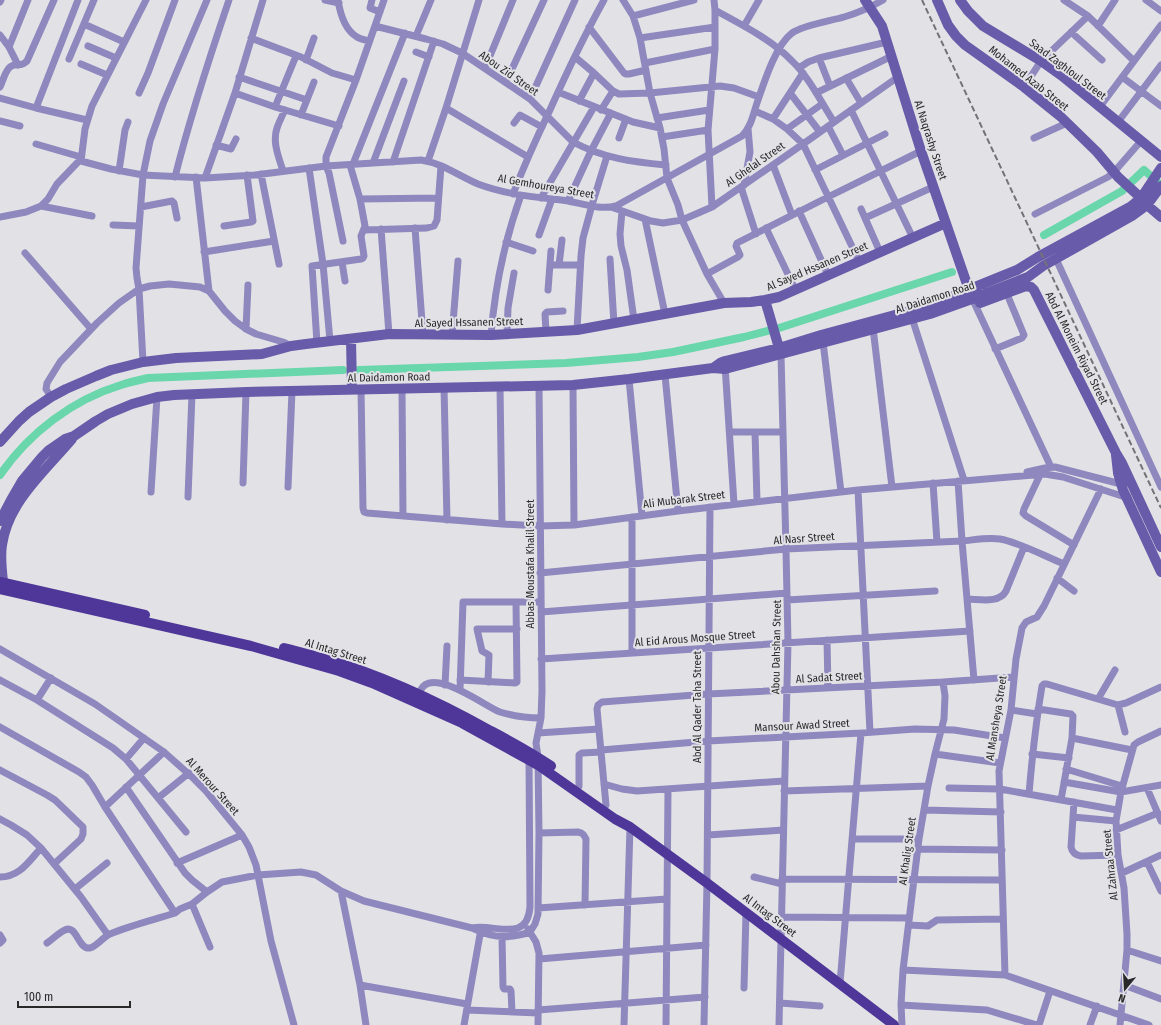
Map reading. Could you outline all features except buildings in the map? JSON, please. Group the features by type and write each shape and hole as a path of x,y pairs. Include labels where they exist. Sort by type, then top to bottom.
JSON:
{"main road":[{"name":"Mohamed Azab Street","path":"937,0 948,25 965,45 1024,87 1067,123 1097,152 1116,174 1144,197"},
{"name":"Saad Zaghloul Street","path":"962,1 975,19 983,26 1041,61 1062,76 1099,108 1161,157"},
{"name":"Al Naqrashy Street","path":"868,3 882,26 921,151 972,298"},
{"path":"1144,197 1161,169"},
{"path":"1144,197 1161,186"},
{"path":"1144,197 1161,217"},
{"name":"Al Daidamon Road","path":"972,298 1042,255 1125,221 1139,212 1144,197"},
{"name":"Al Sayed Hssanen Street","path":"0,442 29,412 52,397 76,384 96,376 143,362 176,358 257,354 272,352 291,346 389,334 491,335 577,330 724,303 765,300 779,297 946,223"},
{"name":"Al Daidamon Road","path":"0,521 14,501 74,436 96,421 120,409 157,397 246,392 573,384 665,375 713,368 820,335 929,310 972,298 1022,279 1056,259 1094,233"},
{"name":"Abd Al Moneim Riyad Street","path":"972,298 1007,294 1026,286 1031,287 1034,290 1122,463 1161,547"},
{"path":"765,300 779,348"},
{"name":"Al Daidamon Road","path":"779,348 823,342 912,318 929,310"},
{"path":"350,339 357,389"},
{"name":"Abd Al Moneim Riyad Street","path":"1116,453 1116,463 1120,484 1161,572"},
{"name":"Al Daidamon Road","path":"1,584 1,547 14,501"},
{"name":"Al Intag Street","path":"1,584 326,659 373,675 419,694 466,717 580,786 618,814 630,827"},
{"name":"Al Intag Street","path":"252,643 339,671 378,686 462,723 534,759 615,819 630,827 707,883 894,1025"}],"street":[{"path":"9,47 28,0"},
{"path":"0,87 8,69 13,66 22,65 27,61 54,0"},
{"path":"36,108 78,0"},
{"path":"70,59 94,0"},
{"path":"0,217 26,212 41,206 48,199 57,184 81,159 87,120 92,106 146,0"},
{"path":"138,93 148,73 175,0"},
{"path":"143,362 139,289 136,268 144,175 150,141 158,116 206,0"},
{"path":"175,177 196,98 229,0"},
{"path":"205,178 235,93 263,0"},
{"path":"325,0 339,1 341,14 351,32 356,37 369,41"},
{"path":"372,0 370,8 380,12"},
{"path":"344,241 326,161 384,0"},
{"path":"416,36 431,0"},
{"path":"428,161 479,0"},
{"path":"485,68 513,0"},
{"path":"506,82 544,0"},
{"path":"530,99 575,0"},
{"path":"491,335 496,290 517,194 528,157 574,57 604,0"},
{"path":"624,0 633,16 640,38 650,93 662,137 668,178 682,220 707,274 724,303"},
{"path":"633,16 694,0"},
{"path":"712,207 708,130 715,49 714,0"},
{"path":"744,26 759,0"},
{"name":"Al Gemhoureya Street","path":"36,144 119,171 144,175 175,177 205,178 261,174 326,166 421,160 441,166 477,183 501,191 604,208 611,207 622,204 738,139 748,128 778,49 794,32 800,29 846,17 868,3 883,0"},
{"path":"1064,0 1088,16 1134,61"},
{"path":"1098,26 1116,0"},
{"path":"1146,0 1161,11"},
{"path":"715,10 744,26 793,61 822,104 843,155"},
{"path":"1024,87 1041,61 1088,16"},
{"path":"84,24 124,42"},
{"path":"1099,108 1161,25"},
{"name":"Abou Zid Street","path":"375,26 434,41 462,53 530,99 573,142 591,151 607,156 643,163 666,165"},
{"path":"589,27 626,74 645,66 715,49"},
{"path":"640,38 715,27"},
{"path":"1071,32 1102,60"},
{"path":"317,343 312,266 363,258 361,236 365,226 352,164 405,34"},
{"path":"0,35 9,47 18,65"},
{"path":"251,38 306,60 328,71 356,80"},
{"path":"306,60 314,38"},
{"path":"393,162 434,41"},
{"path":"774,119 801,71 808,62 887,42"},
{"path":"88,46 116,58"},
{"path":"416,52 429,57"},
{"path":"275,107 296,56"},
{"path":"816,93 892,56"},
{"path":"574,57 613,91 622,95 712,86 734,88 759,97"},
{"path":"819,58 830,86"},
{"path":"81,64 107,76"},
{"path":"1118,122 1161,65"},
{"path":"580,101 594,73"},
{"name":"Al Ghelal Street","path":"611,207 645,219 663,223 682,220 712,207 898,77"},
{"path":"1122,77 1161,106"},
{"path":"239,78 307,100"},
{"path":"846,78 861,103"},
{"path":"373,163 404,81"},
{"path":"302,115 314,82"},
{"path":"541,198 573,142 598,108 613,91"},
{"path":"558,92 626,119 660,128"},
{"path":"235,93 338,126"},
{"path":"790,93 820,132"},
{"path":"0,98 87,120"},
{"path":"787,129 822,104"},
{"path":"446,108 528,157"},
{"path":"283,171 275,135 285,110"},
{"path":"657,118 709,110"},
{"path":"851,110 913,238"},
{"path":"754,111 774,119 803,144 859,261"},
{"path":"568,201 610,113"},
{"path":"514,123 520,115 542,127"},
{"path":"619,138 626,119"},
{"path":"0,121 20,126"},
{"path":"119,171 125,130 128,122"},
{"path":"1034,138 1067,123"},
{"path":"748,128 750,152 743,186 756,234"},
{"path":"662,137 708,130"},
{"path":"815,170 885,134"},
{"path":"216,144 231,149 236,139"},
{"path":"1034,214 1116,174 1141,141"},
{"path":"707,274 740,255 736,244 921,151"},
{"path":"577,330 580,265 583,238 607,156"},
{"path":"773,165 792,215"},
{"path":"364,230 430,228 436,223 441,166"},
{"path":"309,168 323,264 330,341"},
{"path":"261,174 279,264"},
{"path":"224,226 253,221 247,175"},
{"path":"196,177 209,291"},
{"path":"865,218 933,187"},
{"path":"360,199 438,198"},
{"path":"539,235 552,199"},
{"path":"141,207 172,201 174,203 177,218"},
{"path":"41,206 92,216"},
{"path":"861,209 880,252"},
{"path":"622,211 620,234 621,246 627,270 634,320"},
{"path":"799,211 828,275"},
{"path":"645,219 665,314"},
{"path":"113,225 139,226"},
{"path":"415,228 423,335"},
{"path":"766,228 795,289"},
{"path":"381,229 389,334"},
{"path":"559,265 562,240"},
{"path":"204,252 274,241"},
{"path":"506,242 533,251"},
{"path":"548,290 551,251"},
{"path":"25,253 91,329"},
{"path":"610,259 614,324"},
{"path":"1056,259 1160,483"},
{"path":"452,335 458,261"},
{"path":"342,262 345,281"},
{"path":"550,265 580,265"},
{"path":"507,334 508,308 514,273"},
{"path":"52,397 46,389 47,382 60,362 91,329 119,303 139,289 150,286 169,284 200,287 209,291 225,311 246,329 291,346"},
{"path":"246,329 248,286"},
{"path":"996,349 1022,338 1024,335 1007,294"},
{"path":"972,298 1051,467"},
{"path":"546,332 545,314 547,312 563,311"},
{"path":"912,318 961,481 962,541 974,680"},
{"path":"873,328 892,487"},
{"path":"823,342 841,492"},
{"name":"Abou Dahshan Street","path":"779,348 783,432 788,643 779,1025"},
{"path":"725,365 734,504"},
{"path":"665,375 678,511"},
{"path":"629,379 642,516"},
{"path":"573,384 574,525"},
{"name":"Abbas Moustafa Khalil Street","path":"534,759 542,691 539,385"},
{"path":"500,386 502,524"},
{"path":"444,387 447,520"},
{"path":"402,388 403,516"},
{"name":"Ali Mubarak Street","path":"357,389 363,508 364,512 367,513 502,524 540,526 574,525 757,501 858,490 1011,477"},
{"path":"288,486 292,391"},
{"path":"243,483 246,392"},
{"path":"188,497 192,394"},
{"path":"150,492 157,397"},
{"path":"730,432 783,432"},
{"path":"755,432 757,501"},
{"path":"1011,477 1051,467 1120,484 1131,482"},
{"path":"1011,477 1040,475 1056,476 1126,497 1136,495"},
{"path":"1040,475 1023,511 1024,515 1074,545"},
{"path":"933,483 937,542"},
{"name":"Al Mansheya Street","path":"1004,975 999,771 1011,710 1019,643 1026,622 1040,614 1101,489"},
{"path":"858,490 870,732"},
{"name":"Abd Al Qader Taha Street","path":"704,1025 708,835 710,507"},
{"path":"632,517 632,653"},
{"name":"Al Nasr Street","path":"540,573 786,550 962,541 987,538 1000,539 1024,547 1064,564"},
{"path":"967,599 996,599 1002,597 1006,591 1024,547"},
{"path":"1058,578 1074,591"},
{"path":"541,612 709,599 787,596 863,596 935,591"},
{"path":"460,690 463,602 541,602"},
{"path":"460,680 518,682 516,602"},
{"path":"488,682 488,654 482,651 477,629 517,629"},
{"name":"Al Eid Arous Mosque Street","path":"542,659 970,631"},
{"path":"827,640 828,688"},
{"path":"445,685 447,646"},
{"name":"Al Merour Street","path":"0,649 95,704 164,752 206,791 242,835 253,856 271,941 294,1025"},
{"path":"1098,699 1115,670"},
{"name":"Al Sadat Street","path":"599,729 597,707 602,702 708,694 1014,677"},
{"path":"37,700 51,678"},
{"path":"0,680 37,700 113,748 126,759 186,832"},
{"name":"Al Khalig Street","path":"902,1025 901,1005 903,970 917,849 928,786 944,719 945,707 943,682"},
{"path":"419,694 422,688 427,684 434,683 445,685 460,690 500,712 516,716 540,718"},
{"path":"1030,794 1032,754 1042,686 1045,684 1118,705 1126,703 1161,687"},
{"path":"1118,705 1125,732"},
{"path":"1011,710 1070,714 1073,716 1072,738 1061,800"},
{"path":"0,727 86,777 175,913"},
{"path":"538,733 599,729 606,805"},
{"name":"Mansour Awad Street","path":"580,786 580,754 601,751 708,741 915,729 942,729 1005,738"},
{"path":"1072,738 1132,750 1136,743 1161,731"},
{"path":"840,983 861,733"},
{"path":"126,759 144,738"},
{"name":"Al Zahraa Street","path":"1120,1025 1127,950 1126,919 1122,873 1118,855 1116,821 1117,810 1132,750"},
{"path":"105,807 164,752"},
{"path":"935,754 1000,763"},
{"path":"1032,754 1068,758"},
{"path":"481,930 488,935 502,937 514,936 530,932 537,919 539,833 534,759"},
{"path":"47,943 66,929 70,929 83,946 91,948 108,935 134,925 175,913 192,904 222,882 258,875 306,872 316,875 342,891 372,904 481,930 508,930 519,927 524,924 529,917 530,907 534,759"},
{"path":"1066,769 1122,789"},
{"path":"0,770 55,800 83,827 81,839 54,864"},
{"path":"158,798 188,774"},
{"path":"604,784 637,791 784,781"},
{"path":"1064,782 1122,789 1147,788 1161,785"},
{"path":"784,791 928,786"},
{"path":"126,787 177,863 192,880 207,892"},
{"path":"949,788 1000,789 1117,810"},
{"path":"1147,788 1161,821"},
{"path":"666,1025 668,789"},
{"path":"1074,802 1070,847 1074,853 1081,856 1118,855"},
{"path":"924,810 1001,812"},
{"path":"1116,830 1158,813"},
{"path":"1073,817 1116,821"},
{"path":"0,819 16,828 41,848 75,889 108,935"},
{"path":"624,1025 630,827"},
{"path":"708,835 783,830"},
{"path":"539,833 578,832 582,833 586,839 586,904"},
{"path":"177,863 242,835"},
{"path":"852,839 919,839"},
{"path":"0,877 12,876 20,871 41,848"},
{"path":"917,849 1002,850"},
{"path":"1122,873 1161,855"},
{"path":"1147,862 1161,891"},
{"path":"75,889 106,863"},
{"path":"754,877 782,881 849,879 1002,880"},
{"path":"342,891 366,1025"},
{"path":"538,908 667,899"},
{"path":"192,904 210,947"},
{"path":"744,988 746,912"},
{"path":"781,917 846,918 909,922 928,926 937,920 1003,918"},
{"path":"524,924 536,942 539,954 538,1025"},
{"path":"464,1025 481,930"},
{"path":"502,937 503,988 511,991 512,1012"},
{"path":"539,959 706,945"},
{"path":"1127,950 1161,961"},
{"path":"903,970 1004,975 1149,1025"},
{"path":"360,985 467,1007 512,1012 538,1012 624,1003 705,997"},
{"path":"1124,985 1161,999"},
{"path":"901,1005 987,1010 1038,1025 1050,991"},
{"path":"780,1002 820,1006"},
{"path":"1090,1025 1097,1006"}],"waterway":[{"path":"1044,235 1122,191 1144,170 1161,185"},
{"path":"359,370 566,363 638,357 673,352 779,328 952,272"},
{"path":"0,475 24,445 53,420 86,399 124,384 148,378 343,370"}],"railway":[{"path":"922,0 1161,508"}]}
